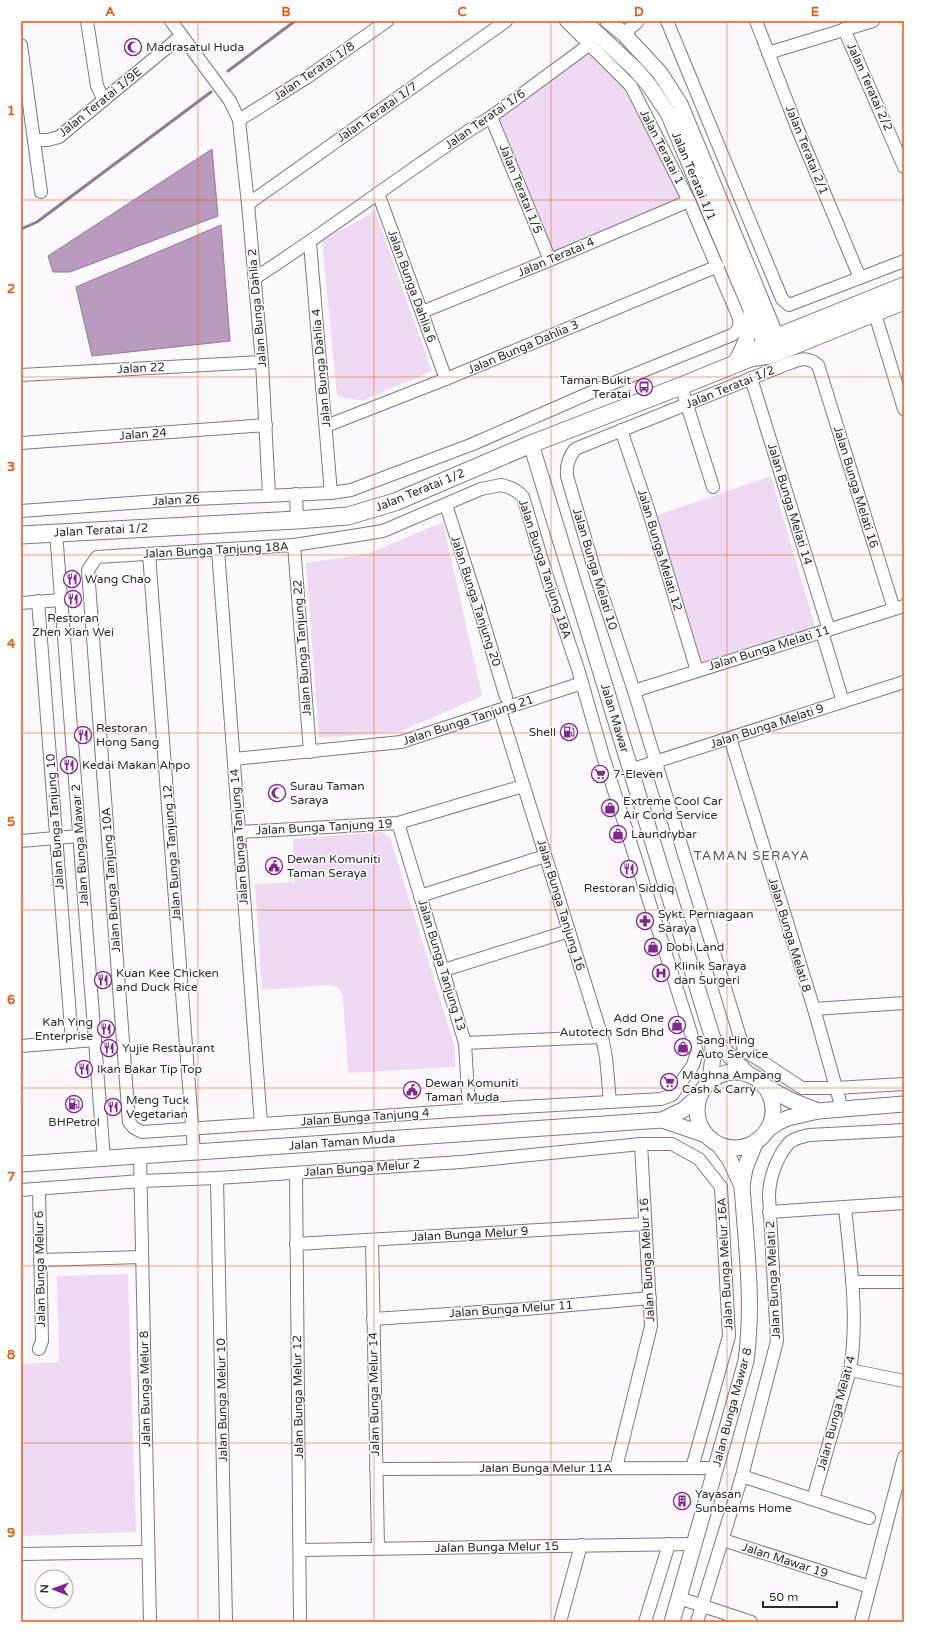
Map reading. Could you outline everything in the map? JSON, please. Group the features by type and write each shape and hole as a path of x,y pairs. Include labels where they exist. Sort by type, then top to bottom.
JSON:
{"main road":[{"name":"Jalan Teratai 1/2","path":"21,535 348,516 395,502 531,444 750,358 904,286"},
{"name":"Jalan Teratai 1/2","path":"773,346 874,314 904,302"}],"street":[{"path":"87,21 97,86 104,100"},
{"name":"Jalan Bunga Dahlia 2","path":"171,21 230,101 239,120 262,362 269,495"},
{"name":"Jalan Teratai 1/8","path":"239,120 306,78 387,21"},
{"name":"Jalan Teratai 1/7","path":"248,204 506,21"},
{"name":"Jalan Teratai 1","path":"566,21 630,86 690,201 718,266 739,318 740,325 736,332 732,335"},
{"name":"Jalan Teratai 1/1","path":"584,21 636,70 649,85 668,113 751,309 773,346"},
{"name":"Jalan Teratai 1/1","path":"608,21 624,34 660,73 680,104 773,346"},
{"path":"624,34 638,21"},
{"path":"666,21 782,299 789,305 904,261"},
{"name":"Jalan Teratai 2/1","path":"756,21 796,125 860,278"},
{"path":"768,54 872,21"},
{"name":"Jalan Teratai 2/2","path":"844,29 904,168"},
{"name":"Jalan Teratai 1/9E","path":"34,140 48,140 59,137 181,36"},
{"name":"Jalan Teratai 1/6","path":"255,278 310,243 378,193 491,117 590,44"},
{"path":"21,45 41,192"},
{"name":"Jalan Teratai 1/5","path":"491,117 550,260"},
{"name":"Jalan Bunga Dahlia 6","path":"378,193 446,379"},
{"name":"Jalan Teratai 4","path":"422,312 690,201"},
{"name":"Jalan Bunga Dahlia 4","path":"310,243 331,493"},
{"name":"Jalan Bunga Dahlia 3","path":"326,426 446,379 718,266"},
{"path":"735,364 751,327 751,309"},
{"path":"874,314 904,409"},
{"name":"Jalan Teratai 1/2","path":"331,493 351,490 364,486 473,444 601,388 732,335"},
{"name":"Jalan Teratai 1/2","path":"575,449 803,358 813,361 818,365"},
{"name":"Jalan 22","path":"21,375 262,362"},
{"name":"Jalan Bunga Melati 16","path":"818,365 899,608"},
{"name":"Jalan Bunga Melati 14","path":"751,378 825,631 843,702"},
{"path":"681,386 713,488"},
{"name":"Jalan 24","path":"21,443 266,425"},
{"name":"Jalan Bunga Melati 12","path":"621,430 648,509 697,671"},
{"name":"Jalan Mawar","path":"531,444 713,1039 714,1056 710,1081"},
{"name":"Jalan Bunga Melati 10","path":"575,449 566,465 567,476 597,579 634,691 744,1050 802,1088 836,1088"},
{"name":"Jalan Bunga Tanjung 18A","path":"88,570 97,557 294,545 383,531 481,489 501,485 511,487 518,491 523,497 548,580 578,669 603,756 697,1052"},
{"name":"Jalan 26","path":"21,511 172,500 331,493"},
{"path":"296,494 297,520"},
{"name":"Jalan Bunga Tanjung 20","path":"446,505 506,697"},
{"path":"348,516 352,536"},
{"name":"Jalan Bunga Mawar 2","path":"56,532 104,1159"},
{"name":"Jalan Bunga Tanjung 22","path":"294,545 310,752"},
{"name":"Jalan Bunga Tanjung 14","path":"218,550 261,1124"},
{"name":"Jalan Bunga Tanjung 12","path":"149,554 194,1152"},
{"name":"Jalan Bunga Tanjung 10A","path":"88,570 129,1122 134,1128 142,1132 193,1129"},
{"path":"21,603 61,600"},
{"name":"Jalan Bunga Tanjung 10","path":"38,601 72,1042"},
{"name":"Jalan Bunga Melati 11","path":"634,691 899,608"},
{"path":"578,669 598,663"},
{"name":"Jalan Bunga Melati 9","path":"630,770 904,682"},
{"name":"Jalan Bunga Tanjung 21","path":"234,760 401,742 582,683"},
{"name":"Jalan Bunga Tanjung 16","path":"500,710 602,1037 606,1057 610,1102"},
{"name":"Jalan Bunga Melati 8","path":"730,738 814,1009 842,1109"},
{"name":"Jalan Bunga Tanjung 19","path":"239,832 398,823 524,786"},
{"name":"Jalan Bunga Tanjung 13","path":"398,823 465,1043 469,1110"},
{"path":"21,841 79,836"},
{"path":"420,896 545,856"},
{"path":"444,970 569,931"},
{"path":"814,1009 904,1003"},
{"path":"465,1043 602,1037"},
{"name":"Jalan Mawar","path":"713,1039 749,1075"},
{"path":"21,1046 95,1040"},
{"name":"Jalan Bunga Tanjung 4","path":"193,1129 469,1110 661,1099 672,1095 693,1065 697,1052"},
{"path":"818,1111 790,1100 763,1085 749,1075 741,1072 725,1073 710,1081 700,1095 697,1105 697,1116 700,1126 706,1135 719,1145 732,1148 744,1147 756,1141 767,1130 788,1118 818,1111 904,1104"},
{"path":"836,1088 904,1084"},
{"path":"763,1085 769,1093 772,1102 771,1121 767,1130"},
{"name":"Jalan Taman Muda","path":"21,1164 662,1120 683,1110 700,1095"},
{"name":"Jalan Taman Muda","path":"662,1120 706,1135"},
{"name":"Jalan Bunga Melati 2","path":"697,1622 742,1476 777,1341 769,1212 769,1186 771,1176 789,1142 798,1138 809,1135 904,1130"},
{"name":"Jalan Bunga Mawar 8","path":"672,1622 746,1361 750,1334 750,1306 742,1186 745,1168 756,1141"},
{"name":"Jalan Bunga Melur 2","path":"21,1190 141,1181 217,1178 460,1162 641,1144 672,1144 699,1159"},
{"name":"Jalan Bunga Melur 16","path":"616,1468 651,1326 644,1224 641,1144"},
{"name":"Jalan Bunga Mawar 8","path":"719,1145 730,1160 742,1186"},
{"name":"Jalan Bunga Melur 8","path":"140,1156 150,1622"},
{"name":"Jalan Bunga Melur 16A","path":"692,1468 729,1336 721,1187 699,1159"},
{"name":"Jalan Bunga Melur 12","path":"296,1172 300,1622"},
{"name":"Jalan Bunga Melur 10","path":"217,1178 226,1622"},
{"name":"Jalan Bunga Melur 6","path":"39,1188 42,1341 39,1349"},
{"path":"769,1212 904,1203"},
{"name":"Jalan Bunga Melati 4","path":"813,1499 850,1370 853,1346 852,1282 845,1207"},
{"name":"Jalan Bunga Melur 9","path":"296,1244 644,1224"},
{"name":"Jalan Bunga Melur 14","path":"372,1240 378,1548"},
{"path":"40,1260 142,1257"},
{"path":"852,1282 904,1282"},
{"name":"Jalan Bunga Melur 11","path":"373,1319 526,1309 650,1298"},
{"path":"850,1370 904,1381"},
{"path":"861,1622 904,1456"},
{"name":"Jalan Bunga Melur 11A","path":"376,1469 716,1468"},
{"path":"742,1476 869,1518"},
{"name":"Jalan Mawar 19","path":"723,1540 870,1587"},
{"path":"645,1622 670,1544"},
{"name":"Jalan Bunga Melur 15","path":"300,1550 694,1544"},
{"path":"560,1622 581,1545"},
{"path":"21,1554 148,1552"},
{"path":"679,1598 751,1622"}],"shaded area":[{"path":"589,49 628,88 683,198 553,254 496,118"},
{"path":"212,149 218,216 70,272 53,272 48,256"},
{"path":"375,211 432,371 362,401 337,396 322,241"},
{"path":"221,225 230,341 92,356 76,287"},
{"path":"771,476 817,633 702,666 655,516"},
{"path":"443,522 482,696 399,732 319,738 306,563 367,554"},
{"path":"380,832 390,837 455,1047 455,1067 348,1073 343,996 338,988 330,985 262,990 255,884 295,882 293,839"},
{"path":"128,1274 136,1532 21,1536 21,1364 59,1362 57,1276"}],"waterway":[{"path":"228,71 295,21"},
{"path":"21,229 37,222 211,92"}],"place":[{"name":"Madrasatul Huda","path":"133,47"},
{"name":"Taman Bukit Teratai","path":"644,387"},
{"name":"Wang Chao","path":"72,579"},
{"name":"Restoran Zhen Xian Wei","path":"73,599"},
{"name":"Shell","path":"569,732"},
{"name":"Restoran Hong Sang","path":"83,735"},
{"name":"Kedai Makan Ahpo","path":"69,765"},
{"name":"7-Eleven","path":"600,774"},
{"name":"Surau Taman Saraya","path":"277,793"},
{"name":"Extreme Cool Car Air Cond Service","path":"610,808"},
{"name":"Laundrybar","path":"618,834"},
{"name":"Dewan Komuniti Taman Seraya","path":"274,866"},
{"name":"Restoran Siddiq","path":"629,869"},
{"name":"Sykt. Perniagaan Saraya","path":"645,921"},
{"name":"Dobi Land","path":"653,947"},
{"name":"Klinik Saraya dan Surgeri","path":"661,973"},
{"name":"Kuan Kee Chicken and Duck Rice","path":"103,980"},
{"name":"Add One Autotech Sdn Bhd","path":"677,1025"},
{"name":"Kah Ying Enterprise","path":"106,1029"},
{"name":"Sang Hing Auto Service","path":"683,1047"},
{"name":"Yujie Restaurant","path":"109,1048"},
{"name":"Ikan Bakar Tip Top","path":"84,1069"},
{"name":"Maghna Ampang Cash & Carry","path":"669,1082"},
{"name":"Dewan Komuniti Taman Muda","path":"412,1090"},
{"name":"BHPetrol","path":"74,1104"},
{"name":"Meng Tuck Vegetarian","path":"113,1107"},
{"name":"Yayasan Sunbeams Home","path":"682,1501"}],"district":[{"name":"TAMAN SERAYA","path":"752,856"}]}
